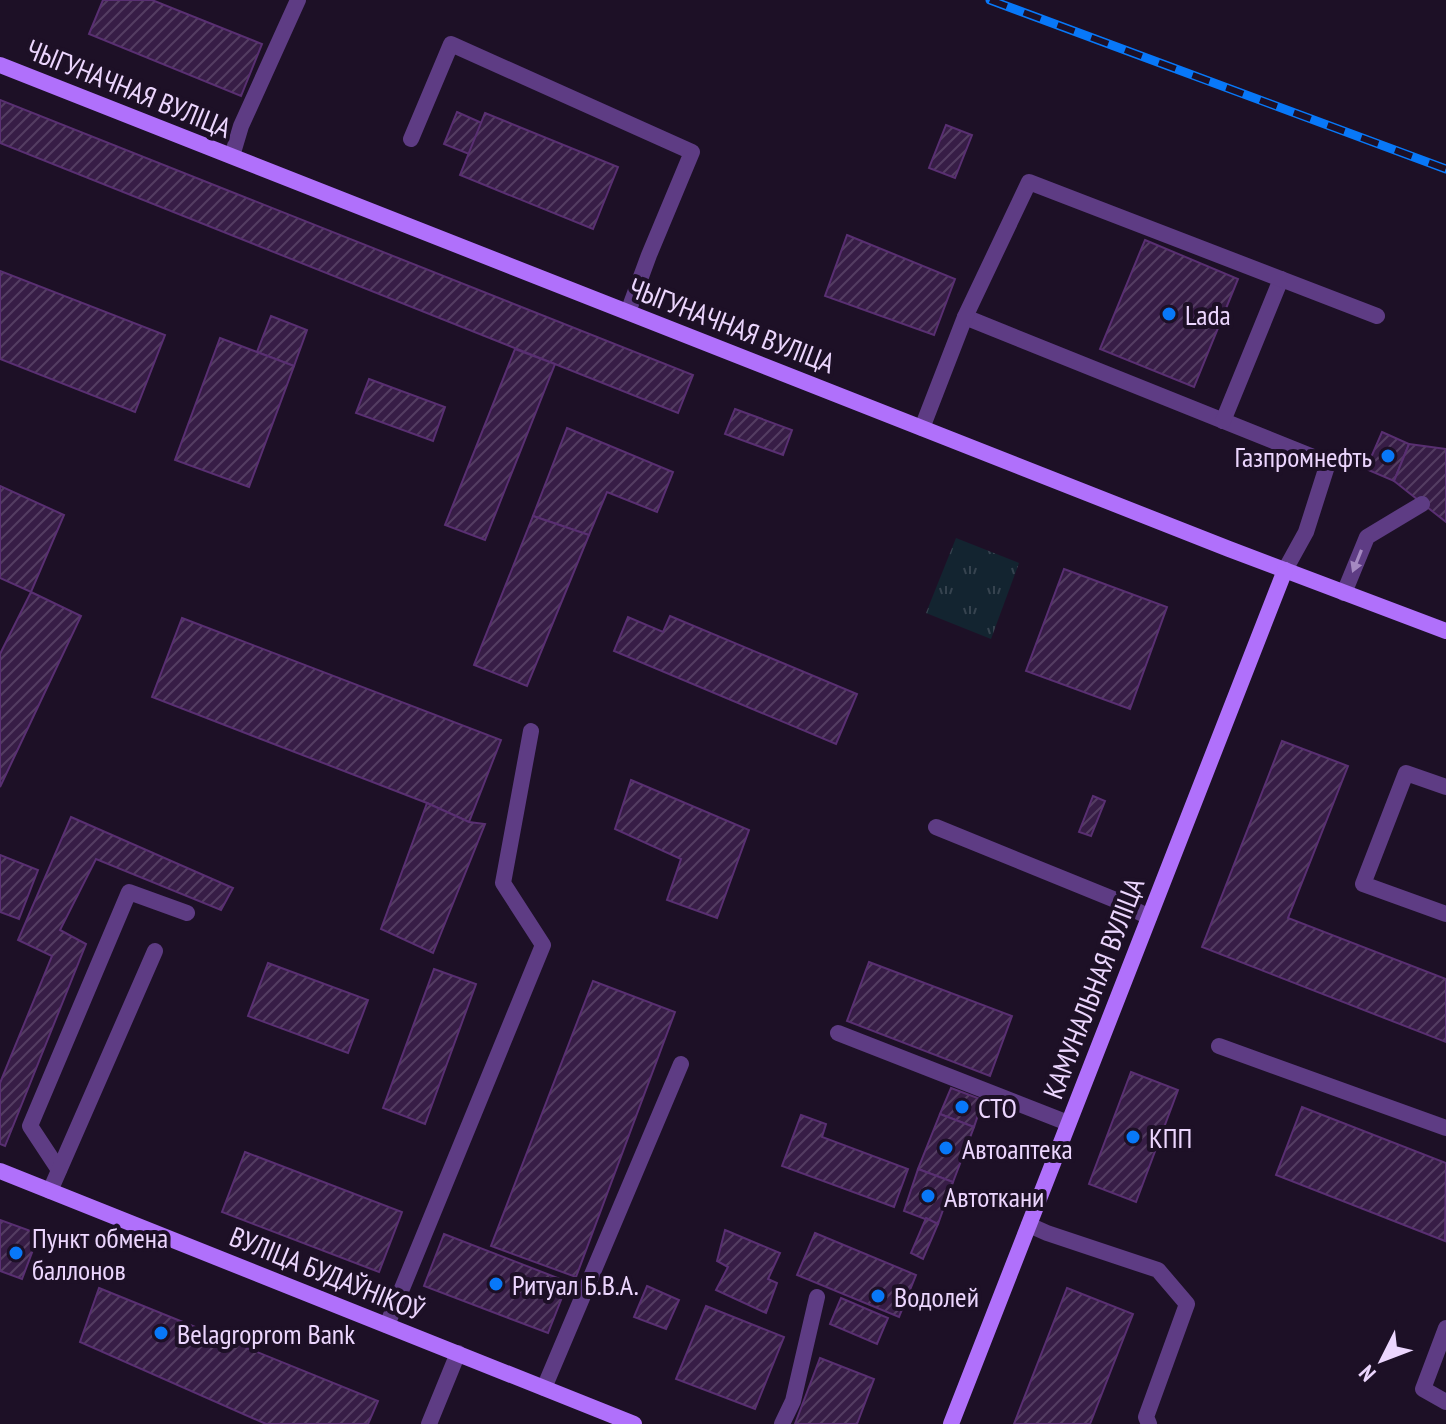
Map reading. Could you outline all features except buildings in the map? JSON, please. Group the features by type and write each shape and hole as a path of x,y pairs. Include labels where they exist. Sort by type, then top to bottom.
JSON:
{"street":[{"name":"ЧЫГУНАЧНАЯ ВУЛІЦА","path":"0,65 1446,631"},
{"name":"КАМУНАЛЬНАЯ ВУЛІЦА","path":"951,1424 1285,570"},
{"name":"ВУЛІЦА БУДАЎНІКОЎ","path":"0,1171 634,1424"}],"lane":[{"path":"232,156 241,126 298,0"},
{"path":"411,139 451,44 692,152 628,312"},
{"path":"922,428 965,317 1029,182 1377,316"},
{"path":"1223,421 1281,279"},
{"path":"965,317 1328,463 1306,532 1285,570"},
{"path":"1344,593 1367,537 1422,504"},
{"path":"387,1325 543,945 503,883 531,731"},
{"path":"1446,787 1406,773 1363,884 1446,914"},
{"path":"936,827 1113,899 1149,917"},
{"path":"59,1170 30,1126 129,892 187,913"},
{"path":"50,1191 155,951"},
{"path":"838,1033 1068,1123"},
{"path":"1219,1046 1446,1128"},
{"path":"544,1388 681,1064"},
{"path":"1029,1225 1158,1270 1187,1304 1146,1417 1149,1424"},
{"path":"782,1424 793,1401 817,1297"},
{"path":"1446,1328 1423,1389 1446,1402"},
{"path":"429,1424 458,1353"}],"green space":[{"path":"956,538 1019,563 991,639 926,613"}],"railway":[{"path":"990,0 1446,169"}],"place":[{"name":"Lada","path":"1169,314"},
{"name":"Газпромнефть","path":"1388,456"},
{"name":"СТО","path":"962,1107"},
{"name":"КПП","path":"1133,1137"},
{"name":"Автоаптека","path":"946,1148"},
{"name":"Автоткани","path":"928,1196"},
{"name":"Пункт обмена баллонов","path":"16,1253"},
{"name":"Ритуал Б.В.А.","path":"496,1284"},
{"name":"Водолей","path":"878,1296"},
{"name":"Belagroprom Bank","path":"161,1333"}]}
